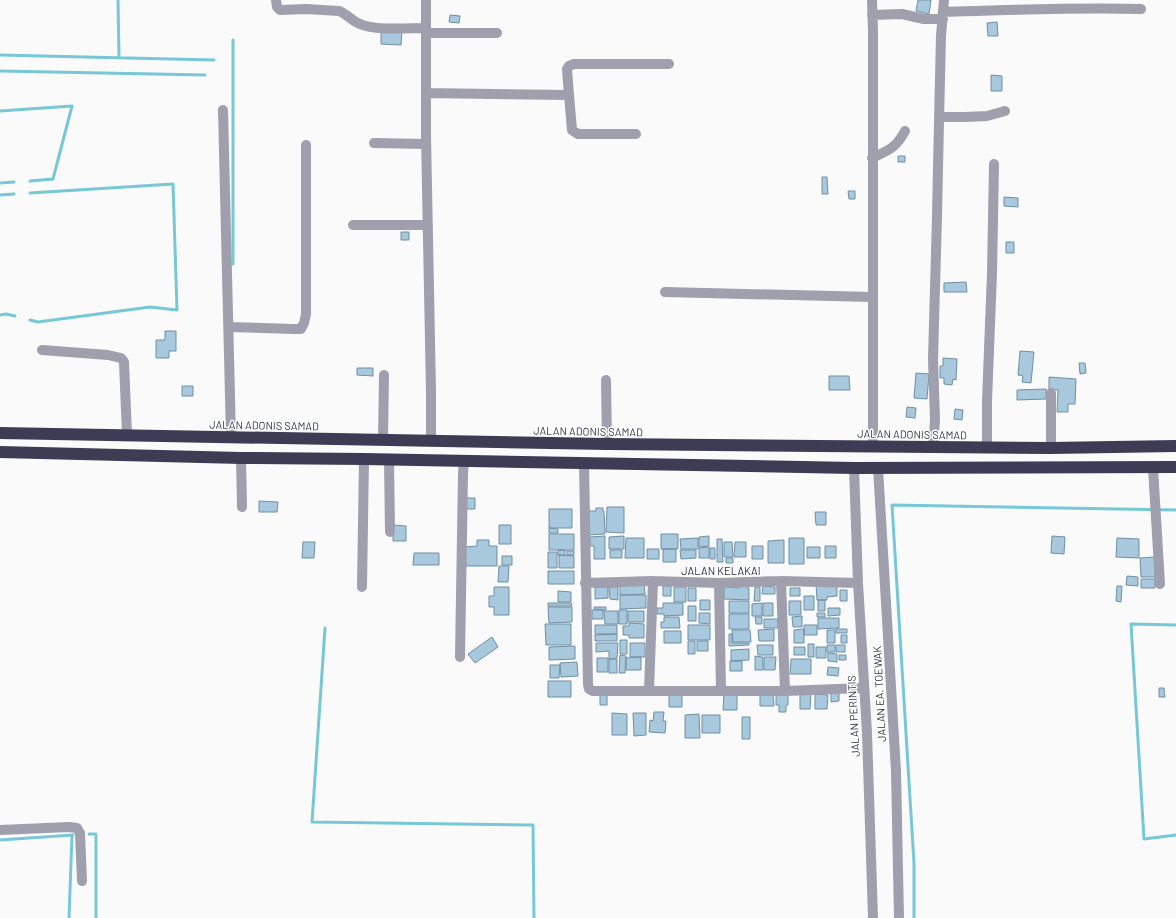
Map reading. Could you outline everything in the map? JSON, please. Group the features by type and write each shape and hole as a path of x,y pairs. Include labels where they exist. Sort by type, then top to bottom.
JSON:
{"highway":[{"name":"JALAN ADONIS SAMAD","path":"0,433 607,444 987,448 1176,446"},
{"path":"1020,448 1020,468"},
{"path":"0,452 241,458 464,461 584,469 1176,467"}],"street":[{"path":"276,0 277,7 280,10 306,9 339,11 344,13 352,20 370,27 426,31 496,33"},
{"path":"426,0 426,144 431,392 430,441"},
{"path":"872,0 873,446"},
{"path":"933,447 935,406 933,359 938,218 939,117 944,0"},
{"path":"872,15 902,14 924,19 943,16 1038,9 1141,9"},
{"path":"636,134 578,134 573,132 569,95 569,66 574,64 669,64"},
{"path":"426,93 569,95"},
{"path":"223,110 231,437"},
{"path":"939,117 987,116 1005,111"},
{"path":"872,158 900,142 905,131"},
{"path":"374,143 426,144"},
{"path":"229,327 300,329 304,323 306,314 306,145"},
{"path":"987,448 994,164"},
{"path":"353,225 428,225"},
{"path":"665,292 872,297"},
{"path":"42,350 108,355 121,358 124,362 127,435"},
{"path":"383,439 384,375"},
{"path":"606,380 607,444"},
{"path":"1051,393 1051,448"},
{"path":"241,458 242,505"},
{"path":"362,587 364,459"},
{"path":"389,459 390,532"},
{"path":"460,657 464,461"},
{"name":"JALAN PERINTIS","path":"854,468 858,582 867,741 873,918"},
{"name":"JALAN EA. TOEWAK","path":"878,468 896,771 899,918"},
{"path":"1153,468 1160,584"},
{"path":"584,469 585,583 589,689 593,691 785,691 864,688"},
{"path":"649,690 653,581"},
{"name":"JALAN KELAKAI","path":"585,583 653,581 719,583 781,581 858,582"},
{"path":"781,581 785,691"},
{"path":"719,583 721,690"},
{"path":"0,830 69,827 77,828 80,833 82,881"}],"building":[{"path":"918,0 931,0 929,14 916,11"},
{"path":"450,15 460,16 459,23 449,22"},
{"path":"997,22 998,36 988,36 987,23"},
{"path":"381,30 402,30 401,45 381,44"},
{"path":"991,75 1002,76 1002,91 991,91"},
{"path":"898,156 905,156 905,162 898,162"},
{"path":"822,177 827,177 828,194 822,194"},
{"path":"848,191 855,191 855,199 849,199"},
{"path":"1004,197 1018,198 1018,207 1004,206"},
{"path":"401,232 409,232 409,240 401,240"},
{"path":"1006,242 1014,242 1014,253 1006,253"},
{"path":"966,282 967,292 944,292 944,283"},
{"path":"165,331 176,331 176,351 169,351 169,358 156,358 156,340 165,340"},
{"path":"1020,351 1034,352 1031,383 1022,382 1023,376 1018,375"},
{"path":"943,358 957,359 956,380 953,379 952,385 944,384 944,378 940,378 940,366 943,366"},
{"path":"1079,363 1085,363 1086,373 1080,374"},
{"path":"357,368 373,368 373,376 357,375"},
{"path":"916,373 929,374 927,399 914,398"},
{"path":"829,376 849,376 850,390 829,390"},
{"path":"1049,377 1076,379 1075,404 1068,404 1068,412 1057,412 1058,390 1049,389"},
{"path":"182,386 193,386 193,396 182,396"},
{"path":"1046,389 1046,399 1017,400 1017,390"},
{"path":"907,407 916,408 915,418 906,417"},
{"path":"955,409 963,410 962,420 954,419"},
{"path":"466,498 475,498 475,509 466,509"},
{"path":"259,501 278,502 277,512 259,512"},
{"path":"607,507 624,507 624,533 606,532"},
{"path":"596,508 603,508 605,534 587,535 587,511 596,511"},
{"path":"549,509 572,509 572,528 549,528"},
{"path":"815,512 826,512 826,525 816,525"},
{"path":"393,525 406,526 406,541 393,541"},
{"path":"499,525 511,525 511,544 499,544"},
{"path":"549,528 558,529 558,533 549,533"},
{"path":"549,534 574,534 574,550 549,550"},
{"path":"661,534 678,534 678,549 661,549"},
{"path":"605,536 605,559 594,559 594,546 590,546 590,537"},
{"path":"624,536 624,549 609,549 609,537"},
{"path":"709,536 709,546 699,547 699,537"},
{"path":"1052,536 1065,537 1064,554 1051,553"},
{"path":"626,538 644,538 644,558 625,558"},
{"path":"698,538 698,549 681,549 680,539"},
{"path":"789,538 804,538 804,564 789,564"},
{"path":"1117,538 1139,539 1139,558 1116,557"},
{"path":"717,539 722,539 723,562 717,562"},
{"path":"477,540 489,540 489,546 497,546 497,566 466,566 465,547 477,546"},
{"path":"784,540 784,563 768,563 768,541"},
{"path":"303,542 315,542 314,558 302,558"},
{"path":"724,542 732,542 733,557 724,557"},
{"path":"735,542 746,542 746,557 734,557"},
{"path":"752,546 763,546 763,559 752,559"},
{"path":"825,546 836,546 836,558 825,558"},
{"path":"709,547 709,558 699,558 699,548"},
{"path":"807,547 820,547 820,558 807,558"},
{"path":"710,548 715,548 715,559 710,559"},
{"path":"647,549 659,549 659,559 647,559"},
{"path":"663,549 676,549 676,562 663,562"},
{"path":"558,550 565,550 565,555 558,555"},
{"path":"610,550 622,550 622,558 610,558"},
{"path":"680,550 696,550 696,558 681,559"},
{"path":"567,551 574,551 574,555 567,555"},
{"path":"548,552 557,552 557,568 548,568"},
{"path":"414,553 439,553 439,565 413,565"},
{"path":"559,555 574,556 574,568 559,568"},
{"path":"502,556 512,556 512,565 502,565"},
{"path":"1155,557 1155,577 1141,577 1140,558"},
{"path":"726,558 733,558 733,563 726,563"},
{"path":"499,566 509,566 508,582 498,582"},
{"path":"548,571 574,571 574,584 548,584"},
{"path":"1127,576 1138,577 1138,586 1126,585"},
{"path":"1141,579 1155,579 1155,588 1141,588"},
{"path":"644,583 645,594 620,595 620,584"},
{"path":"739,584 747,584 747,588 749,588 749,600 724,599 724,587 739,588"},
{"path":"816,584 837,586 837,596 827,597 827,600 817,600"},
{"path":"663,586 671,586 671,596 663,596"},
{"path":"763,586 775,587 775,594 762,594"},
{"path":"1117,586 1122,586 1121,602 1116,601"},
{"path":"494,587 509,587 509,615 494,615 494,607 489,607 489,596 494,596"},
{"path":"595,587 608,587 608,598 595,599"},
{"path":"609,587 618,587 618,600 610,599"},
{"path":"674,587 686,587 686,602 674,602"},
{"path":"755,587 760,587 760,601 754,601"},
{"path":"688,588 696,588 696,601 688,601"},
{"path":"790,588 800,588 800,596 790,596"},
{"path":"840,590 847,590 847,601 840,601"},
{"path":"558,591 571,592 571,602 558,602"},
{"path":"620,595 646,595 646,608 620,609"},
{"path":"804,596 814,596 814,610 804,610"},
{"path":"700,600 710,600 710,610 700,610"},
{"path":"818,600 825,600 825,611 818,611"},
{"path":"729,601 749,601 749,613 729,613"},
{"path":"789,601 801,601 801,615 789,615"},
{"path":"548,603 571,603 572,606 548,606"},
{"path":"663,603 683,603 683,615 664,616 664,614 657,614 657,608 663,608"},
{"path":"762,603 762,616 752,616 752,604"},
{"path":"763,603 773,603 773,616 763,616"},
{"path":"688,606 696,606 696,621 688,621"},
{"path":"548,607 572,607 572,622 549,623"},
{"path":"594,607 606,607 606,610 594,609"},
{"path":"828,608 840,608 840,615 828,616"},
{"path":"592,610 603,610 603,619 592,619"},
{"path":"619,610 627,610 627,624 619,624"},
{"path":"604,611 618,611 618,624 605,624"},
{"path":"628,611 644,611 644,622 628,622"},
{"path":"699,613 710,613 710,624 699,623"},
{"path":"817,613 825,613 825,617 817,617"},
{"path":"729,614 749,614 749,629 729,629"},
{"path":"802,616 802,627 793,627 792,617"},
{"path":"664,617 679,617 680,628 661,628 661,622 664,622"},
{"path":"755,617 762,617 762,624 756,624"},
{"path":"818,618 839,618 839,628 818,629"},
{"path":"764,619 778,619 778,628 764,628"},
{"path":"629,623 644,624 644,638 629,638 629,635 623,635 623,626 629,626"},
{"path":"545,624 571,624 571,645 546,645"},
{"path":"595,625 617,625 617,634 595,634"},
{"path":"688,625 710,625 710,640 688,640"},
{"path":"804,625 817,625 817,635 804,635"},
{"path":"774,629 774,641 759,641 758,630"},
{"path":"804,629 804,643 794,643 794,630"},
{"path":"836,629 847,629 847,633 836,633"},
{"path":"732,630 750,630 751,642 733,642"},
{"path":"827,630 835,630 835,643 827,643"},
{"path":"664,631 681,631 681,643 664,643"},
{"path":"617,634 617,641 595,641 595,635"},
{"path":"729,634 732,634 732,643 749,643 749,645 729,646"},
{"path":"841,635 847,635 847,643 841,643"},
{"path":"492,637 498,647 475,663 468,654"},
{"path":"620,640 627,640 627,654 620,654"},
{"path":"688,641 695,641 695,654 688,654"},
{"path":"697,641 708,641 708,651 697,651"},
{"path":"596,643 618,643 617,658 609,659 609,651 596,652"},
{"path":"630,643 645,643 645,657 630,657"},
{"path":"808,644 814,644 814,657 808,657"},
{"path":"757,645 773,645 773,655 758,655"},
{"path":"827,645 835,645 835,652 827,652"},
{"path":"836,645 845,645 845,652 836,652"},
{"path":"575,646 575,659 549,660 549,647"},
{"path":"794,647 805,647 805,655 794,655"},
{"path":"816,647 826,647 826,658 816,658"},
{"path":"749,649 749,660 731,661 731,650"},
{"path":"828,653 837,654 837,662 828,661"},
{"path":"620,655 626,656 625,673 619,673"},
{"path":"839,655 846,655 846,660 839,660"},
{"path":"755,656 763,657 763,670 755,670"},
{"path":"641,657 641,670 626,670 626,658"},
{"path":"764,657 776,657 775,670 764,670"},
{"path":"597,658 608,658 608,672 597,672"},
{"path":"609,659 617,659 617,673 609,673"},
{"path":"791,659 811,659 811,674 790,674"},
{"path":"730,661 742,661 742,671 730,671"},
{"path":"577,662 578,676 561,677 560,663"},
{"path":"550,665 560,665 559,678 550,678"},
{"path":"828,667 839,668 838,676 827,675"},
{"path":"548,681 571,681 571,697 548,697"},
{"path":"1159,688 1164,688 1165,697 1159,697"},
{"path":"600,692 607,692 607,705 600,705"},
{"path":"788,692 788,705 786,705 786,712 779,712 779,705 776,705 776,693"},
{"path":"831,692 839,692 839,701 831,702"},
{"path":"669,693 682,693 682,707 669,707"},
{"path":"724,693 737,693 737,710 723,710"},
{"path":"800,693 811,693 810,709 800,709"},
{"path":"815,694 828,695 827,709 815,709"},
{"path":"760,695 773,695 774,706 760,706"},
{"path":"654,712 664,712 663,721 666,721 665,733 649,732 650,720 653,721"},
{"path":"612,713 627,714 627,735 612,735"},
{"path":"633,713 646,713 646,735 634,736"},
{"path":"699,714 700,738 685,738 685,715"},
{"path":"702,715 720,715 720,733 702,733"},
{"path":"742,717 750,717 750,739 742,739"}],"waterway":[{"path":"118,0 119,58"},
{"path":"233,40 233,264"},
{"path":"0,55 214,60"},
{"path":"0,71 205,75"},
{"path":"0,111 72,106 53,179 30,181"},
{"path":"0,183 14,182"},
{"path":"30,193 173,184 177,310 150,307 38,322 30,320"},
{"path":"0,195 14,194"},
{"path":"0,315 6,314 15,316"},
{"path":"914,918 914,863 892,505 1176,510"},
{"path":"1176,625 1131,624 1144,839 1176,835"},
{"path":"325,628 312,822 533,825 534,918"},
{"path":"89,834 96,834 96,918"},
{"path":"69,918 72,835"},
{"path":"0,840 73,835"}]}
